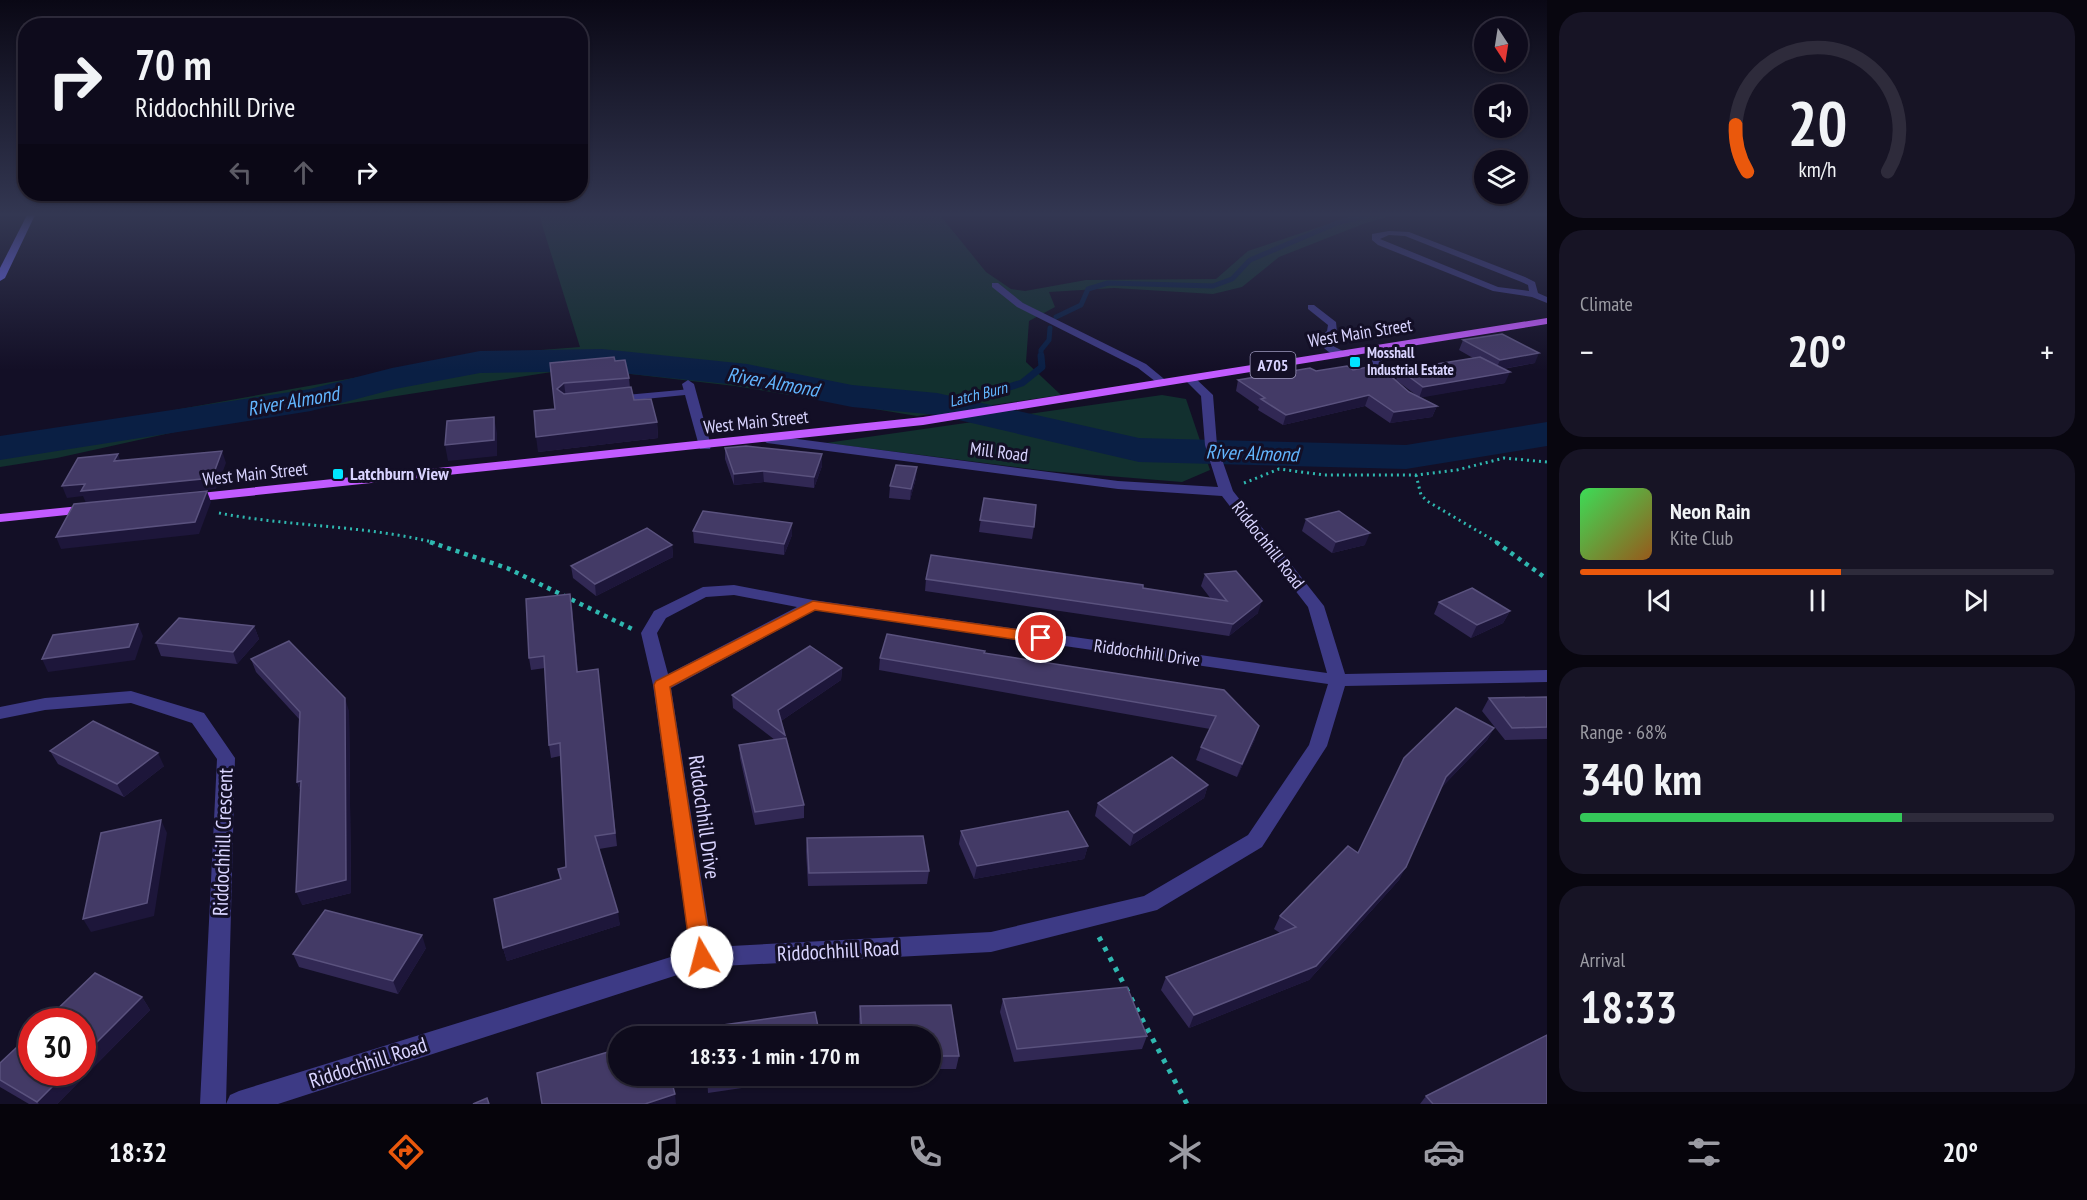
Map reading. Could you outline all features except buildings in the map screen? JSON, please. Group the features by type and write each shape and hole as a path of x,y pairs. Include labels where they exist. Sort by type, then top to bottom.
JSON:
{"main road":[{"name":"West Main Street","path":"177,500 705,446 923,421 1547,321"},
{"path":"0,518 106,507"}],"street":[{"name":"Riddochhill Road","path":"239,1104 702,957 991,942 1149,904 1255,841 1318,746 1338,680 1316,606 1226,492 1211,445 1207,395 1190,379"},
{"path":"690,388 705,446"},
{"name":"Mill Road","path":"767,439 1118,485 1226,492"},
{"name":"Riddochhill Drive","path":"702,957 662,685 649,633 660,615 704,592 734,590 813,605 1338,680"},
{"path":"662,685 813,605"},
{"path":"1338,680 1547,676"},
{"name":"Riddochhill Crescent","path":"0,713 45,704 131,697 198,718 226,758 213,1104"}],"lane":[{"path":"1440,267 1496,289 1534,295 1547,300"},
{"path":"1490,267 1532,284 1534,295"},
{"path":"996,285 1020,305 1142,366 1164,383"},
{"path":"1311,307 1333,324 1332,332 1323,340 1329,348 1341,354"},
{"path":"1374,349 1378,368 1384,378 1400,391"},
{"path":"600,400 690,388"}],"path":[{"path":"1226,492 1255,477 1279,469 1324,475 1416,476 1457,470 1504,458 1547,462"},
{"path":"1416,476 1421,495 1427,501 1479,531 1547,579"},
{"path":"215,512 375,530 443,545 553,588 639,633 649,633"},
{"path":"1089,918 1187,1104"}],"green space":[{"path":"555,267 982,267 1011,289 1025,291 1086,280 1216,279 1230,267 1267,267 1242,287 1213,294 1114,288 1049,292 1055,307 1029,321 1026,362 1061,395 917,416 735,386 578,368 202,426 57,458 0,467 0,438 40,434 488,354 580,347"},
{"path":"1162,395 1186,399 1210,470 1182,482 1047,471 826,443"}],"waterway":[{"name":"Latch Burn","path":"1056,317 1081,305 1088,289 1108,283 1213,286 1232,279 1244,267"},
{"name":"Latch Burn","path":"1041,356 1041,350 1049,340 1050,328"},
{"name":"Latch Burn","path":"937,404 980,396 1022,383 1042,367 1041,356"},
{"name":"River Almond","path":"0,448 311,400 392,379 480,362 602,360 747,375 852,396 937,404 1139,450 1406,457 1547,434"}],"place":[{"name":"Mosshall Industrial Estate","path":"1355,362"},
{"name":"Latchburn View","path":"338,474"}],"route":[{"path":"702,957 662,685 813,605 1041,638"}]}
